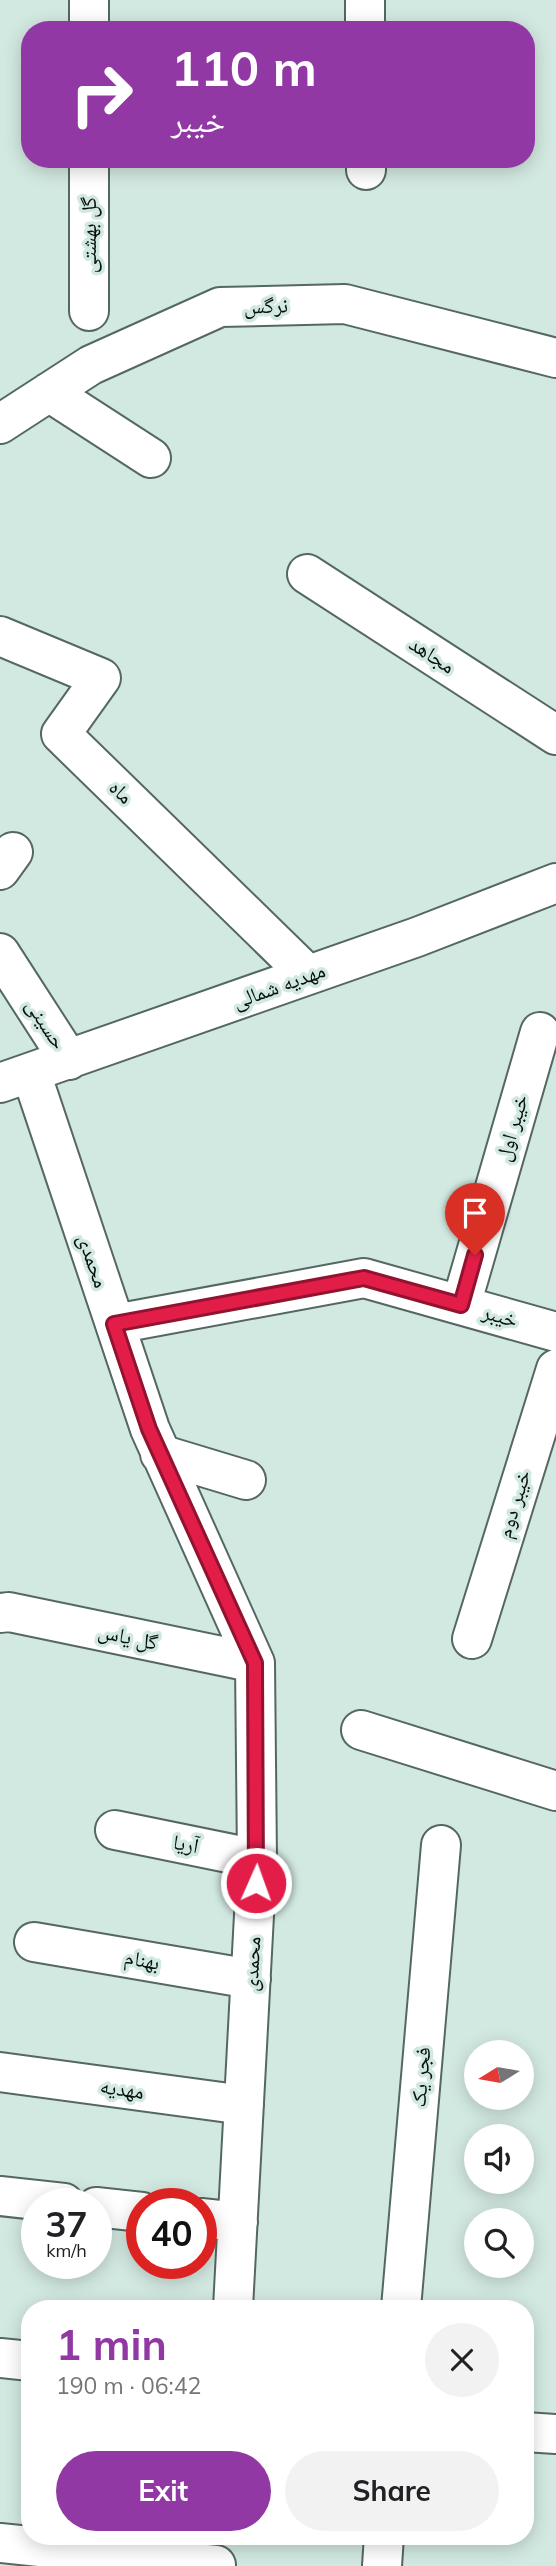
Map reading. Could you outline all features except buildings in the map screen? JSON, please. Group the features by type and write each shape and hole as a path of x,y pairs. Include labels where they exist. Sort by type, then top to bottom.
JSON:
{"street":[{"path":"89,0 89,21"},
{"path":"365,0 365,21"},
{"name":"گل بهشتی","path":"89,168 89,311"},
{"name":"نرگس","path":"0,424 91,365 219,307 345,304 556,358"},
{"path":"49,392 151,458"},
{"name":"مجاهد","path":"307,574 556,735"},
{"name":"ماه","path":"0,636 101,678 61,734 308,975"},
{"name":"مهدیه شمالی","path":"15,1078 308,975 556,883"},
{"name":"حسینی","path":"0,953 69,1060"},
{"name":"خیبر اول","path":"461,1305 540,1032"},
{"name":"محمدی","path":"15,1078 114,1324 160,1454 255,1663 257,1859 244,2105 219,2220 232,2300"},
{"name":"خیبر","path":"114,1324 364,1278 556,1332"},
{"name":"خیبر دوم","path":"472,1639 556,1369"},
{"path":"160,1454 246,1480"},
{"name":"گل یاس","path":"0,1613 9,1612 255,1663"},
{"path":"361,1730 556,1791"},
{"name":"آریا","path":"115,1830 257,1859"},
{"name":"فجر یک","path":"402,2300 441,1845"},
{"name":"بهنام","path":"34,1942 251,1979"},
{"name":"مهدیه","path":"0,2072 244,2105"},
{"path":"0,2196 21,2198"},
{"path":"0,2358 21,2360"},
{"path":"534,2433 556,2434"},
{"path":"0,2543 216,2566 218,2545"},
{"path":"382,2566 383,2545"}],"route":[{"path":"256,1883 255,1663 149,1429 114,1324 364,1278 461,1305 475,1255"}]}
